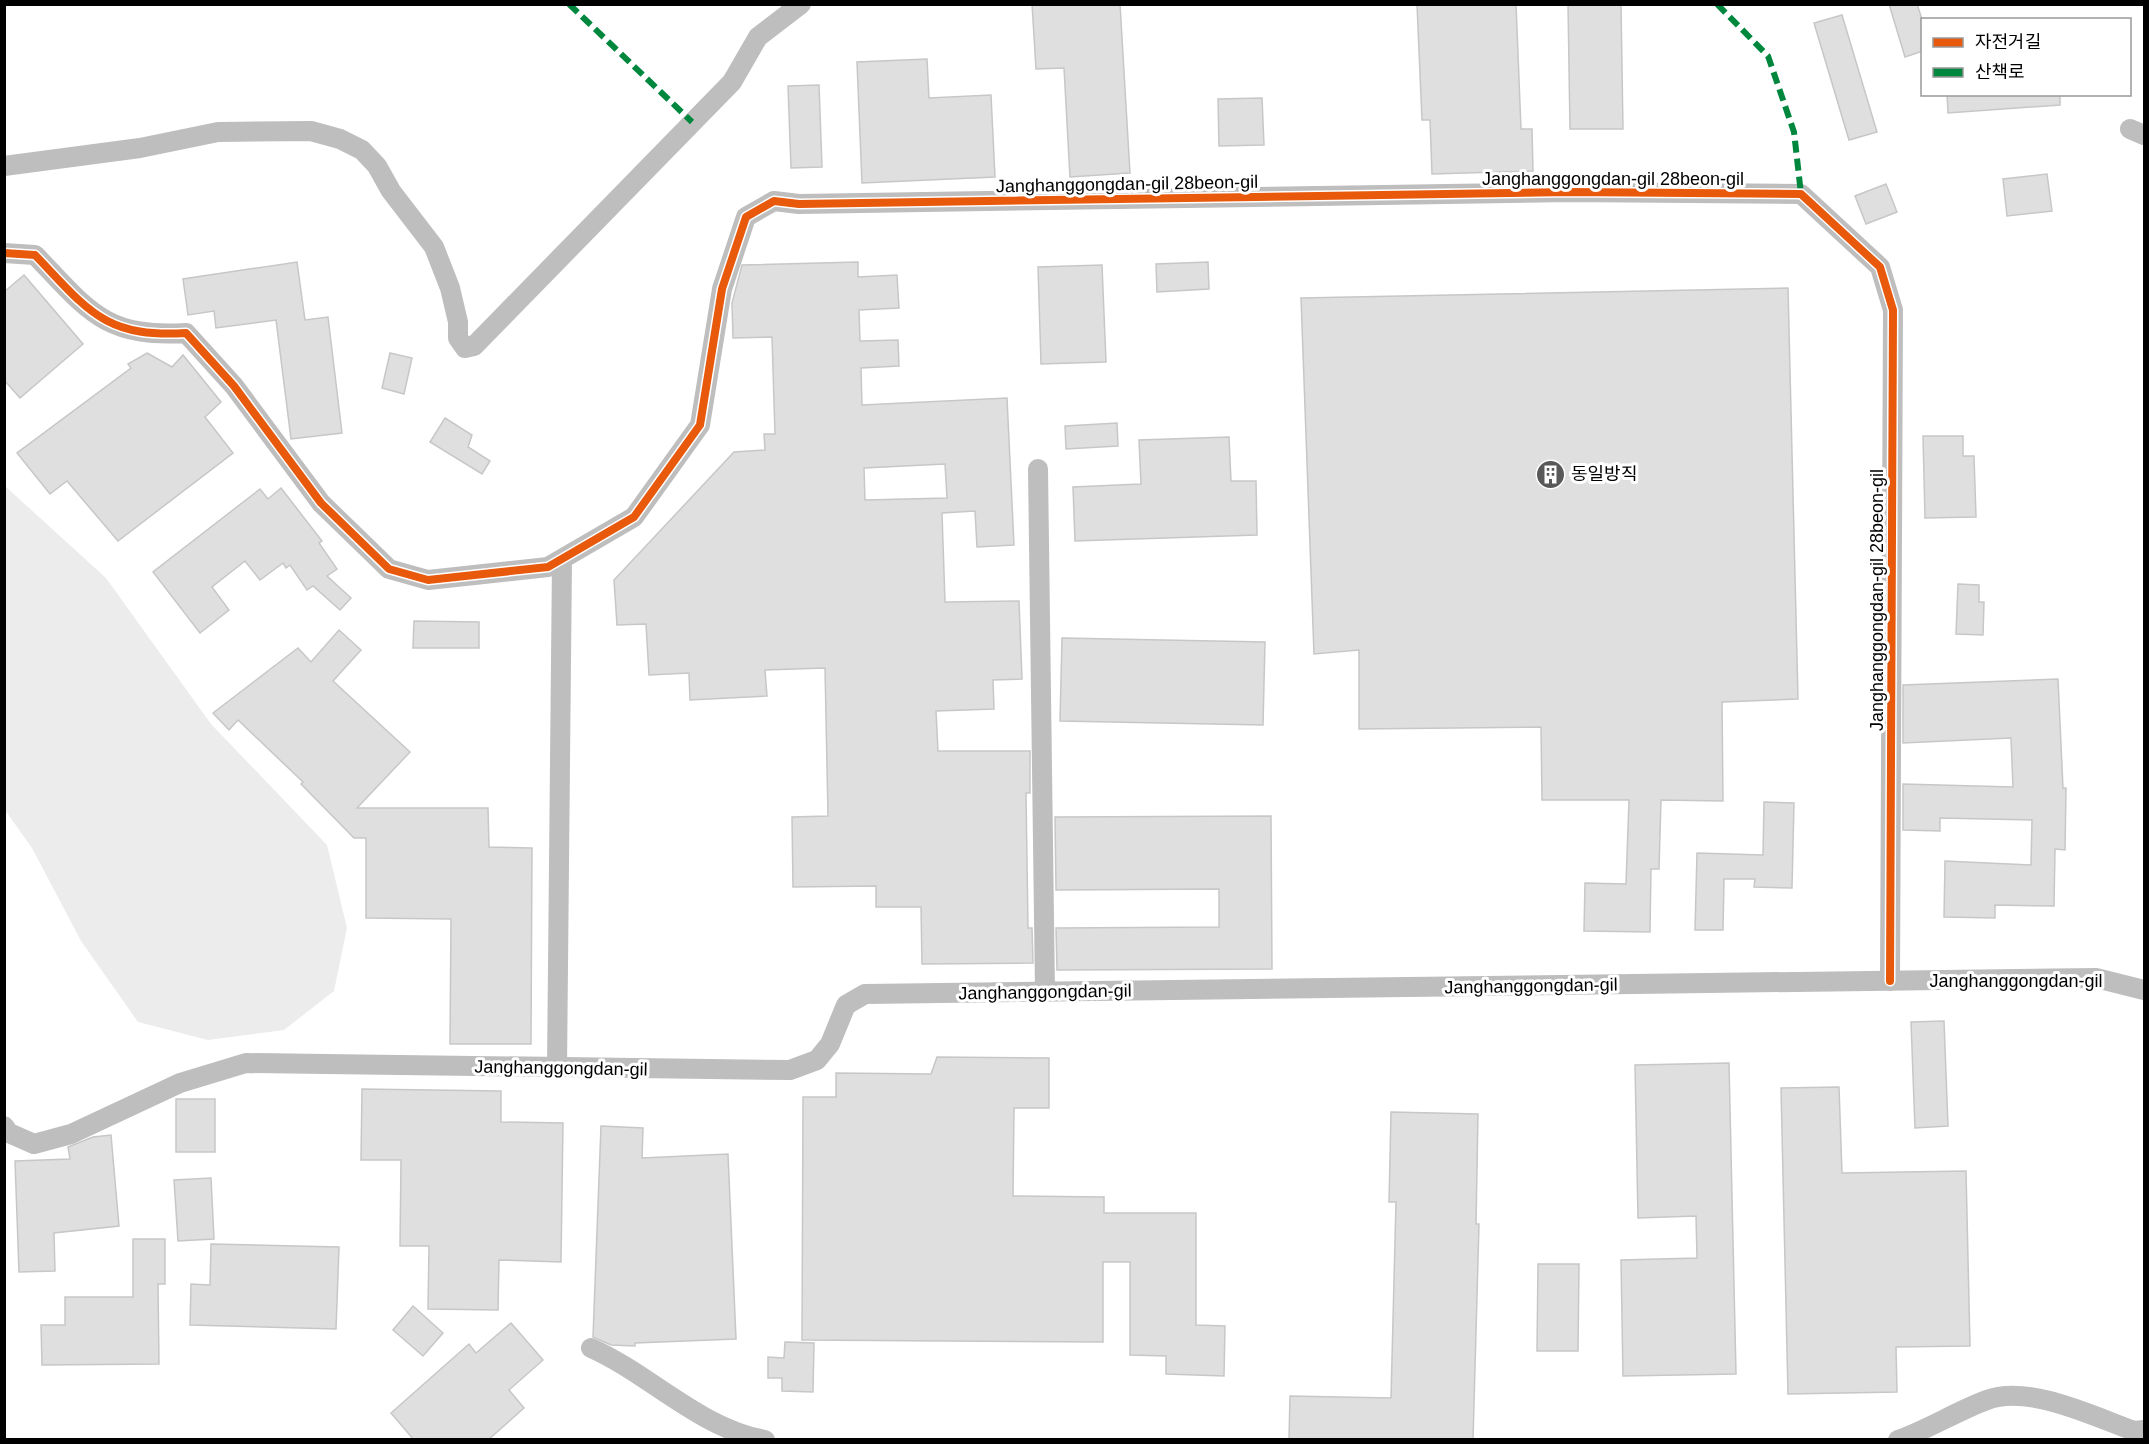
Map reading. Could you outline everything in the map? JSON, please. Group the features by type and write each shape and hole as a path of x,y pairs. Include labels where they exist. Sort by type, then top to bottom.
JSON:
{"street":[{"path":"4,166 140,148 218,132 311,131 340,139 362,150 377,166 391,191 434,247 450,288 458,322 458,338 465,348 474,346 732,82 758,37 801,4"},
{"name":"Janghanggongdan-gil 28beon-gil","path":"4,253 35,255 97,317 128,331 155,335 186,333 234,386 321,503 389,569 428,580 548,567 634,518 700,426 722,289 732,254 746,217 774,201 799,204 1569,192 1802,194 1880,267 1893,310 1890,981"},
{"path":"1038,469 1045,992"},
{"path":"557,1068 561,560"},
{"name":"Janghanggongdan-gil","path":"4,1126 9,1133 34,1144 44,1142 71,1134 180,1083 246,1063 790,1070 817,1060 830,1044 846,1005 865,994 2096,978 2145,990"},
{"path":"591,1348 610,1357 711,1421 765,1440"},
{"path":"1898,1440 1989,1399 2021,1396 2066,1406 2134,1431 2145,1430"}],"shaded area":[{"path":"5,486 106,578 211,724 327,845 347,928 334,991 284,1030 208,1040 138,1022 81,941 32,848 5,810"}],"building":[{"path":"1032,4 1120,4 1130,173 1070,177 1064,68 1036,69"},
{"path":"1417,4 1516,4 1521,129 1532,129 1533,171 1432,174 1430,120 1422,120"},
{"path":"1568,4 1621,4 1623,129 1570,129"},
{"path":"1889,4 1917,4 1922,18 1921,52 1905,57"},
{"path":"1842,15 1877,132 1849,140 1814,23"},
{"path":"927,59 929,98 991,95 995,177 862,183 857,62"},
{"path":"819,85 822,167 791,168 788,86"},
{"path":"1947,96 2060,96 2060,105 1948,113"},
{"path":"1262,98 1264,145 1219,146 1218,99"},
{"path":"2047,174 2052,211 2007,216 2003,179"},
{"path":"1886,184 1897,212 1866,224 1855,196"},
{"path":"297,262 305,320 328,317 342,433 291,439 276,320 216,328 214,311 188,315 183,279"},
{"path":"858,262 858,277 897,275 899,308 859,310 860,341 898,340 899,366 861,368 862,405 1007,398 1014,545 977,547 975,511 942,513 945,602 1019,601 1022,679 993,680 994,709 936,711 938,751 1030,751 1030,793 1026,793 1028,928 1032,928 1033,963 922,964 921,907 876,907 876,886 793,887 792,817 828,816 825,668 765,670 767,696 690,700 689,673 649,675 646,624 617,625 614,580 734,452 765,450 764,434 775,434 772,337 733,338 732,303 742,265","holes":["945,464 947,498 865,500 864,468"]},
{"path":"1208,262 1209,289 1157,292 1156,264"},
{"path":"1102,265 1106,362 1041,364 1038,267"},
{"path":"24,275 83,344 20,398 4,380 4,292"},
{"name":"동일방직","path":"1788,288 1798,699 1722,702 1723,801 1661,800 1659,869 1651,869 1650,932 1584,931 1585,883 1626,884 1629,800 1542,800 1541,727 1359,729 1359,650 1314,654 1301,298"},
{"path":"147,353 172,367 183,355 221,402 205,417 233,453 118,541 67,481 50,494 17,453 131,368 128,364"},
{"path":"390,353 412,358 404,394 382,388"},
{"path":"445,418 472,435 468,447 490,461 482,474 430,442"},
{"path":"1117,423 1118,446 1066,449 1065,426"},
{"path":"1923,436 1963,436 1963,456 1974,456 1976,517 1925,518"},
{"path":"1229,437 1231,481 1256,481 1257,535 1075,541 1073,487 1141,484 1139,440"},
{"path":"281,488 322,541 319,543 337,569 327,576 351,598 340,610 313,586 307,590 290,565 286,568 283,563 260,580 245,561 212,587 229,610 200,633 153,572 260,489 268,499"},
{"path":"1958,584 1979,585 1979,602 1984,602 1983,635 1956,634"},
{"path":"414,621 479,622 479,648 413,648"},
{"path":"339,630 361,650 333,681 410,752 357,808 488,808 489,847 532,848 531,1044 450,1044 451,919 366,918 366,838 354,838 301,784 303,782 238,720 229,730 213,713 298,648 311,662"},
{"path":"1062,638 1265,642 1263,725 1060,721"},
{"path":"2058,679 2063,788 2066,788 2065,850 2055,849 2054,906 1995,905 1995,918 1944,917 1945,861 2031,865 2032,820 1940,818 1940,831 1903,830 1903,784 2013,787 2011,738 1903,743 1903,685"},
{"path":"1764,802 1794,803 1792,888 1754,887 1755,879 1724,879 1723,930 1695,930 1697,853 1763,855"},
{"path":"1271,816 1272,969 1057,970 1056,928 1219,927 1219,889 1056,890 1055,817"},
{"path":"1944,1021 1948,1126 1915,1128 1911,1022"},
{"path":"937,1057 1049,1058 1049,1108 1014,1108 1013,1196 1104,1197 1104,1213 1196,1213 1196,1325 1225,1326 1224,1376 1166,1374 1166,1356 1130,1355 1130,1262 1103,1262 1103,1342 802,1340 803,1097 836,1097 836,1073 931,1074"},
{"path":"1729,1063 1736,1374 1623,1376 1621,1260 1697,1258 1696,1216 1638,1218 1635,1065"},
{"path":"1839,1087 1842,1173 1966,1171 1970,1346 1896,1347 1897,1392 1788,1394 1781,1088"},
{"path":"362,1089 501,1091 501,1122 563,1123 561,1262 499,1260 498,1310 428,1309 429,1246 400,1246 401,1160 361,1160"},
{"path":"176,1099 215,1099 215,1152 176,1152"},
{"path":"1391,1112 1478,1114 1476,1224 1479,1224 1473,1440 1289,1440 1290,1396 1391,1398 1396,1202 1389,1202"},
{"path":"601,1126 643,1128 642,1158 728,1154 736,1339 635,1343 635,1346 611,1345 593,1337"},
{"path":"111,1135 119,1226 54,1233 55,1271 19,1272 15,1161 70,1159 68,1147 93,1137"},
{"path":"211,1178 214,1239 178,1241 174,1180"},
{"path":"133,1239 165,1239 165,1284 158,1284 159,1364 42,1365 41,1325 65,1325 65,1297 133,1297"},
{"path":"211,1244 339,1247 336,1329 190,1325 191,1284 210,1285"},
{"path":"1538,1264 1579,1264 1578,1351 1537,1351"},
{"path":"413,1306 443,1333 423,1356 393,1330"},
{"path":"511,1323 543,1360 509,1390 524,1408 488,1440 414,1440 391,1413 469,1344 476,1353"},
{"path":"785,1342 814,1343 813,1392 782,1391 782,1378 768,1378 768,1357 784,1358"}],"marked path":[{"path":"569,4 692,122"},
{"path":"1717,4 1768,56 1794,132 1801,194"}],"cycle path":[{"path":"4,253 35,255 84,305 116,325 135,331 186,333 234,386 321,503 389,569 428,580 548,567 634,517 700,425 722,289 746,217 774,201 799,204 1569,192 1801,194 1880,267 1893,310 1890,981"}],"place":[{"name":"동일방직","path":"1550,474"}]}
